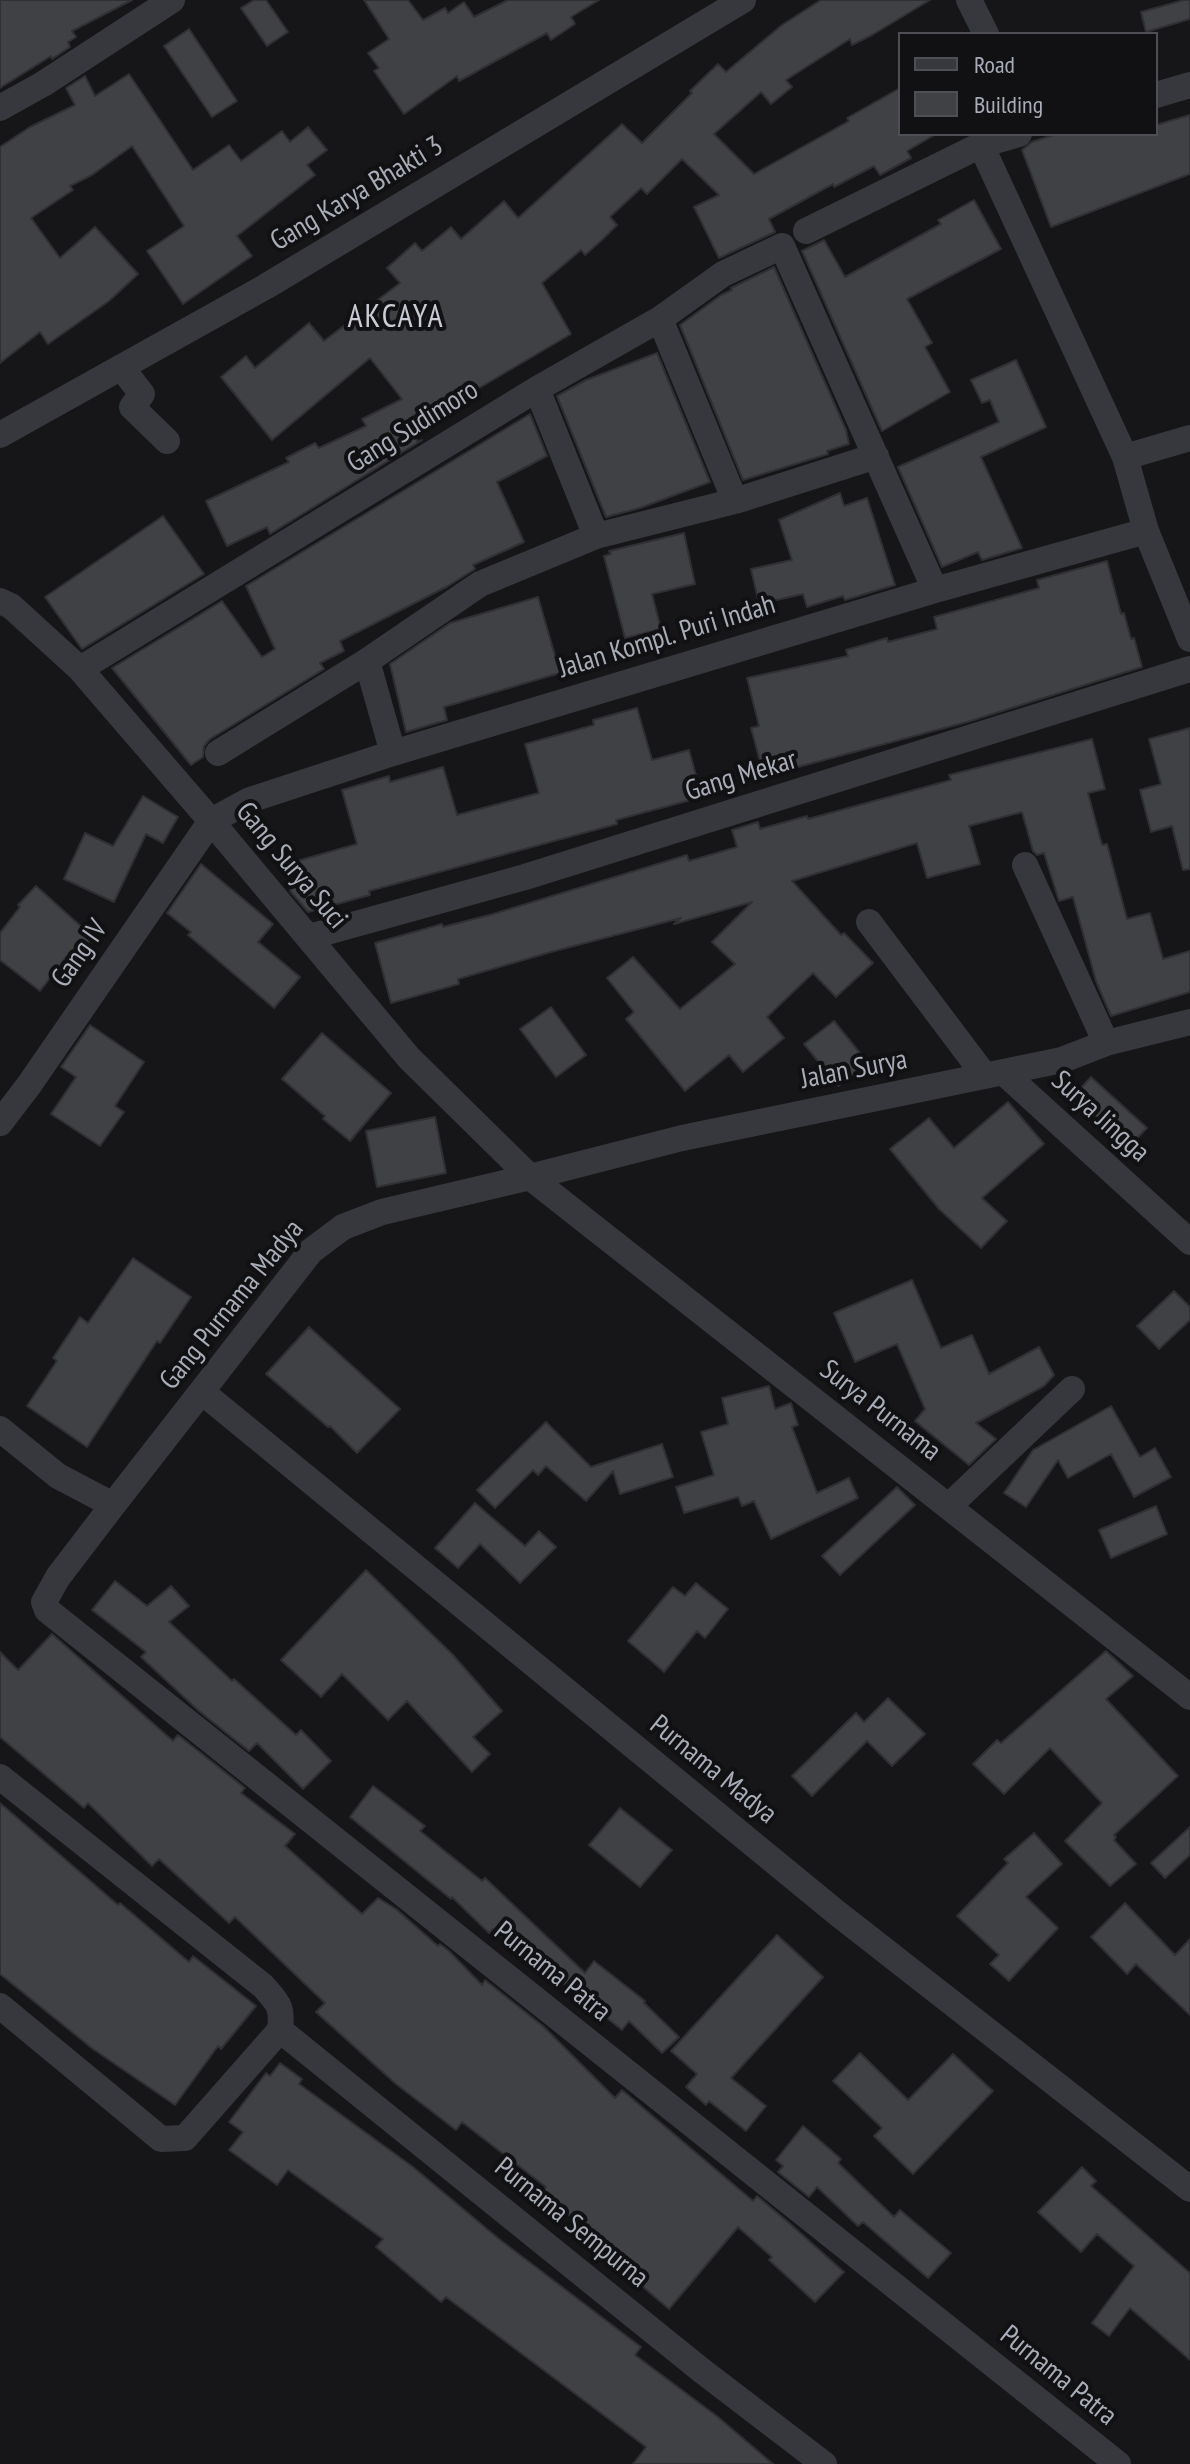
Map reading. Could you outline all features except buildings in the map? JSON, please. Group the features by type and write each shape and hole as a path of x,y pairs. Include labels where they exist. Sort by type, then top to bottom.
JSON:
{"street":[{"name":"Gang Karya Bhakti 3","path":"0,435 265,287 743,0"},
{"path":"969,0 985,32"},
{"path":"0,108 43,84 167,1"},
{"path":"1158,94 1190,85"},
{"path":"806,231 981,145 1012,136"},
{"path":"981,145 1125,457 1146,531 1190,639"},
{"name":"Gang Sudimoro","path":"80,669 537,389 660,319 723,274 782,246 876,456"},
{"path":"660,319 735,501"},
{"path":"121,367 142,394 132,407 167,441"},
{"path":"537,389 596,536"},
{"path":"1125,457 1190,438"},
{"path":"218,753 367,661 480,584 596,536 735,501 876,456 935,590"},
{"name":"Jalan Kompl. Puri Indah","path":"211,821 250,800 393,753 935,590 1146,531"},
{"name":"Gang Surya Suci","path":"0,601 11,606 80,669 409,1058 530,1177"},
{"path":"367,661 393,753"},
{"name":"Gang Mekar","path":"309,937 540,872 1190,669"},
{"name":"Gang IV","path":"0,1123 211,821"},
{"path":"1025,865 1106,1043"},
{"name":"Surya Jingga","path":"869,922 994,1074 1190,1242"},
{"name":"Jalan Surya","path":"530,1177 682,1138 1062,1060 1106,1043 1190,1022"},
{"name":"Gang Purnama Madya","path":"113,1505 311,1251 343,1227 382,1212 530,1177"},
{"name":"Surya Purnama","path":"530,1177 1190,1697"},
{"path":"949,1506 1072,1389"},
{"name":"Purnama Madya","path":"202,1392 837,1913 1190,2189"},
{"path":"0,1429 58,1476 113,1505"},
{"name":"Purnama Patra","path":"113,1505 58,1577 44,1602 47,1610 1118,2464"},
{"path":"0,1777 263,1986 280,2005 280,2030 185,2138 169,2140 161,2139 0,2006"},
{"name":"Purnama Sempurna","path":"280,2030 701,2370 824,2464"}],"district":[{"name":"AKCAYA","path":"396,318"}]}
